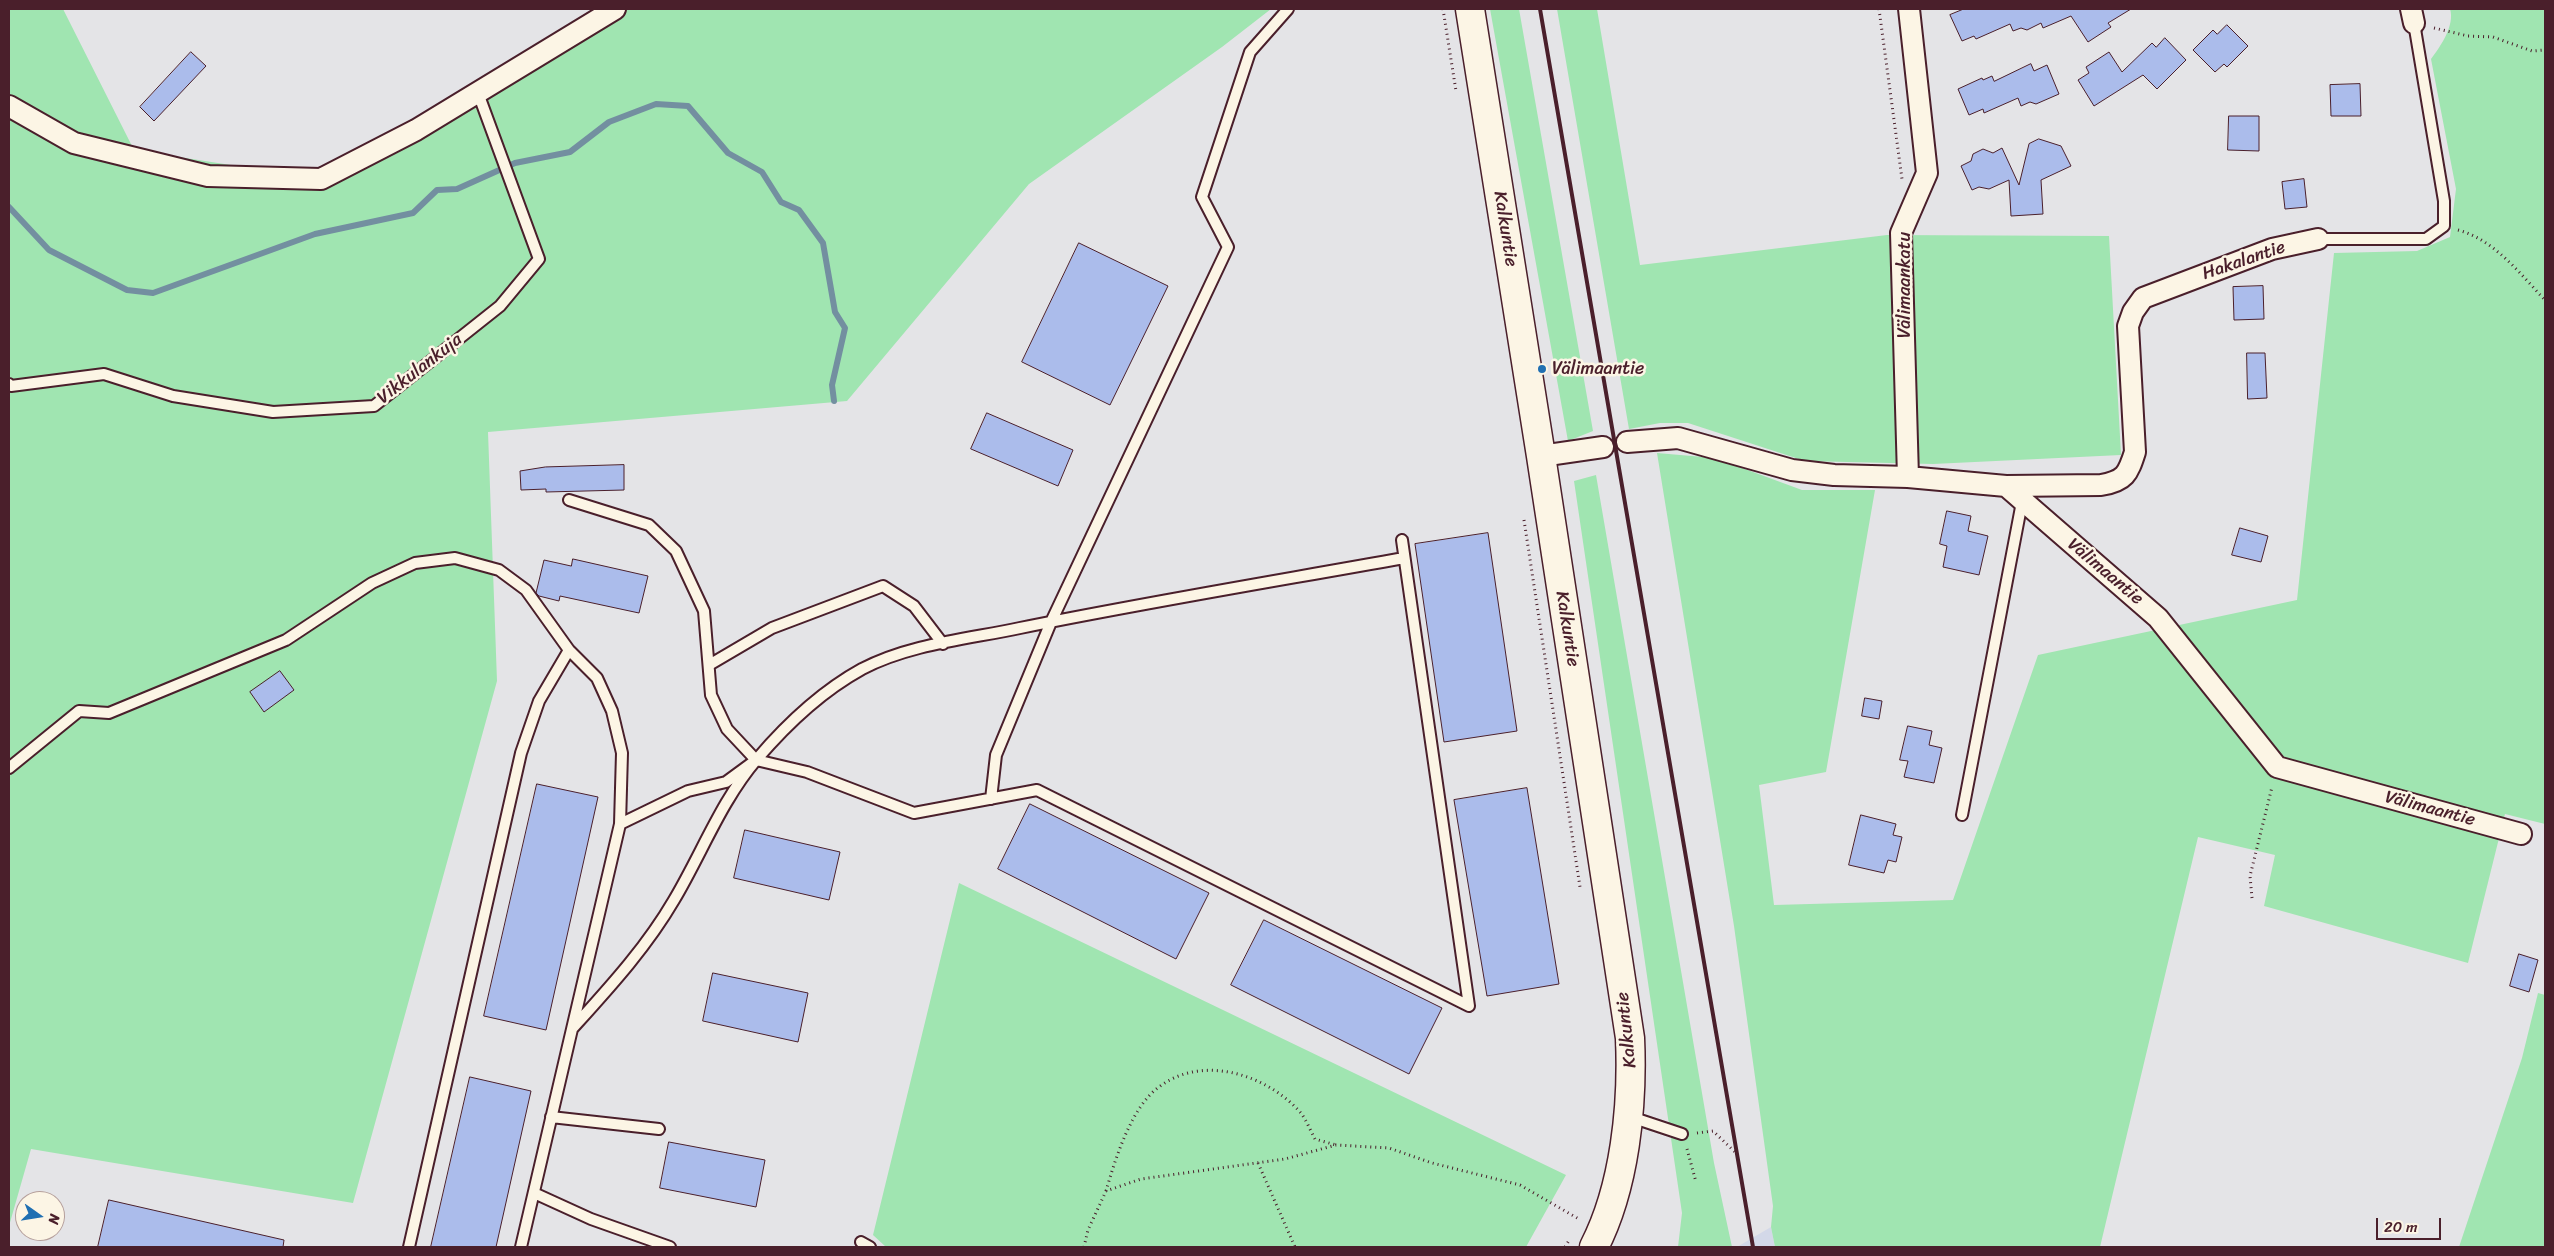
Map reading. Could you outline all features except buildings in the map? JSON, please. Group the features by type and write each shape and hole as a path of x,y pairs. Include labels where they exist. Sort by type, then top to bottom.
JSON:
{"street":[{"path":"9,106 74,143 208,176 321,179 416,130 615,9"},
{"name":"Kalkuntie","path":"1470,9 1630,1038 1632,1079 1620,1170 1583,1240"},
{"name":"Välimaankatu","path":"1908,477 1902,233 1927,173 1909,9"},
{"name":"Hakalantie","path":"2006,486 2101,485 2116,483 2129,472 2135,452 2128,326 2133,312 2143,298 2272,250 2318,239"},
{"path":"1627,442 1678,438 1792,470 1834,475 1908,477 2006,486"},
{"path":"1541,456 1603,447"},
{"name":"Välimaantie","path":"2006,486 2022,502 2158,618 2277,767 2521,834"}],"lane":[{"path":"991,798 996,755 1051,622 1228,247 1202,197 1250,52 1288,9"},
{"path":"2412,16 2444,201 2444,226"},
{"name":"Vikkulankuja","path":"9,384 11,386 104,374 173,396 273,412 374,406 500,306 539,259 478,93"},
{"name":"Hakalantie","path":"2318,239 2426,240 2444,226"},
{"path":"570,500 649,525 676,551 704,611 711,695 727,729 756,760 807,772 914,813 1037,790 1469,1006 1402,540"},
{"path":"1962,815 2022,502"},
{"path":"9,768 79,711 109,713 286,640 372,583 415,563 455,558 499,570 526,590 568,650 597,678 612,711 622,752 620,824 522,1247"},
{"path":"620,824 688,791 726,782 756,760 828,690 863,669 901,652 1051,622 1404,558"},
{"path":"709,664 772,628 883,586 914,606 942,644"},
{"path":"408,1247 521,754 539,701 568,650"},
{"path":"572,1030 622,973 649,937 674,900 716,819 756,760"},
{"path":"1628,1116 1682,1134"},
{"path":"552,1117 660,1130"},
{"path":"534,1193 590,1219 670,1247"}],"path":[{"path":"1443,9 1457,97"},
{"path":"1879,9 1903,188"},
{"path":"2412,16 2468,36 2493,37 2532,51 2545,50"},
{"path":"2444,226 2467,232 2500,253 2545,300"},
{"path":"1524,518 1581,895"},
{"path":"2252,898 2250,876 2277,767"},
{"path":"1084,1247 1088,1230 1106,1191 1117,1152 1135,1116 1158,1087 1184,1072 1213,1068 1248,1078 1277,1091 1301,1113 1315,1139 1336,1145 1389,1148 1432,1163 1520,1185 1580,1220"},
{"path":"1712,1131 1736,1153"},
{"path":"1106,1191 1141,1179 1285,1159 1336,1145"},
{"path":"1689,1158 1696,1182"},
{"path":"1258,1163 1295,1247"},
{"path":"1576,1226 1583,1211"},
{"path":"1565,1247 1583,1240"}],"shaded area":[{"path":"1771,1227 1775,1247 1737,1247"}],"green space":[{"path":"9,9 63,9 134,150 321,179 416,130 626,9 1271,9 1222,47 1029,184 847,401 488,432 497,681 353,1203 31,1149 19,1191 15,1191 15,1205 9,1226"},
{"path":"1490,9 1519,9 1593,431 1568,441"},
{"path":"1557,9 1597,9 1640,265 1887,235 2109,236 2121,455 1933,464 1805,461 1688,423 1660,423 1629,429"},
{"path":"2450,9 2545,9 2545,824 2505,814 2468,963 2264,906 2275,855 2198,837 2100,1247 1775,1247 1771,1227 1773,1206 1734,926 1657,453 1715,458 1802,490 1875,490 1826,772 1759,785 1774,905 1953,900 2038,655 2297,600 2334,253 2417,251 2450,237 2456,189 2431,59 2443,42 2449,28 2451,22"},
{"path":"1596,475 1714,1163 1732,1247 1678,1247 1682,1213 1574,481"},
{"path":"959,883 1566,1175 1526,1247 886,1247 873,1235"},
{"path":"2538,993 2545,995 2545,1247 2459,1247 2522,1058"}],"waterway":[{"path":"9,207 49,250 127,290 153,293 315,234 413,213 437,190 457,189 515,163 570,152 609,122 656,104 688,106 728,153 762,172 781,202 799,210 823,243 835,312 845,328 832,385 834,401"}],"railway":[{"path":"1540,9 1753,1247"}],"place":[{"name":"Välimaantie","path":"1542,369"}]}
